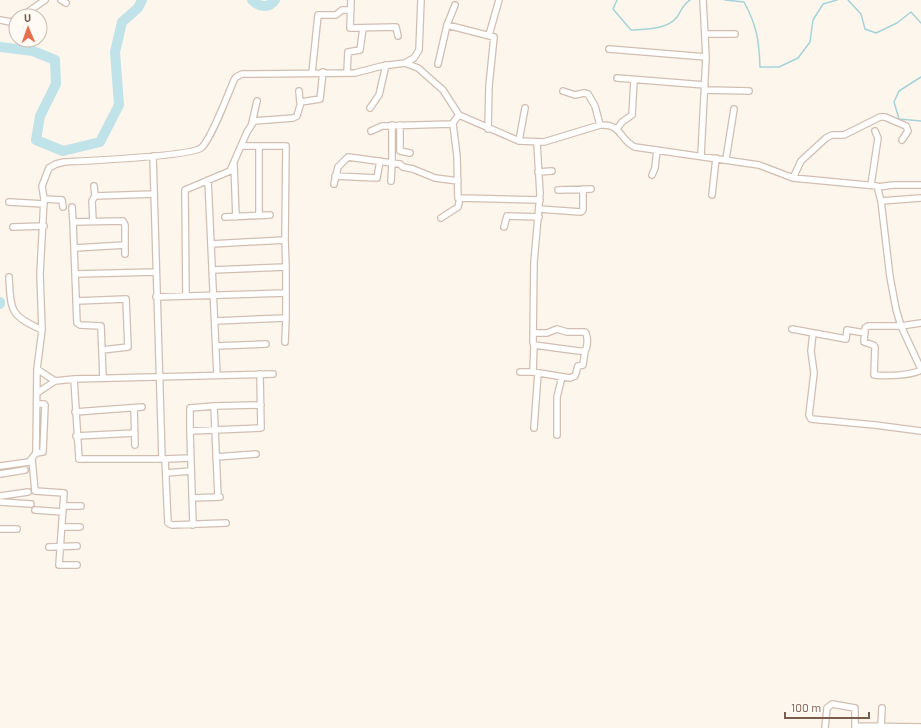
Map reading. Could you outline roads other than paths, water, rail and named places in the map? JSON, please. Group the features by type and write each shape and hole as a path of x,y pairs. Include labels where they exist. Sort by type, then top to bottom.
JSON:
{"street":[{"path":"34,8 45,0"},
{"path":"351,0 350,28 396,27 398,29 398,36"},
{"path":"0,466 29,462 36,453 37,369 42,330 40,274 44,226 44,202 42,186 43,180 50,168 56,164 193,152 201,148 221,112 234,80 239,75 323,72 347,73 386,65 405,63 414,58 419,50 421,0"},
{"path":"489,35 498,0"},
{"path":"701,156 706,57 703,0"},
{"path":"438,64 447,25 455,5"},
{"path":"312,73 318,15 336,15 342,10 350,10"},
{"path":"447,25 494,37 495,41 489,80 488,129"},
{"path":"347,73 348,52 360,50 362,28"},
{"path":"705,34 735,34"},
{"path":"609,49 706,57"},
{"path":"405,63 418,68 443,90 459,115 488,129 520,141 537,143 600,125 616,127 631,145 759,164 793,178 871,185 878,187 893,185 921,185"},
{"path":"370,108 379,96 386,65"},
{"path":"300,103 318,100 322,97 323,72"},
{"path":"617,78 749,92"},
{"path":"616,127 632,115 634,80"},
{"path":"252,123 256,120 293,118 296,116 300,103 299,91"},
{"path":"563,91 575,95 584,93 588,94 595,106 600,125"},
{"path":"186,296 185,190 226,174 234,165 252,123 257,101"},
{"path":"520,141 525,108"},
{"path":"726,159 734,109"},
{"path":"441,218 458,207 457,156 453,124 459,115"},
{"path":"793,178 801,161 826,138 832,135 844,135 880,117 885,117 906,126 908,131 902,140"},
{"path":"371,131 382,126 392,125 453,124"},
{"path":"391,181 392,125"},
{"path":"400,125 400,151 410,153"},
{"path":"871,185 878,138 876,132"},
{"path":"534,428 534,262 540,200 537,143"},
{"path":"241,146 286,146 285,342"},
{"path":"259,146 259,216"},
{"path":"652,175 655,168 657,150"},
{"path":"153,156 156,297 164,459 169,524 193,525 226,523"},
{"path":"334,184 338,168 348,157 400,164 402,167 413,169 435,178 458,181"},
{"path":"712,195 716,158"},
{"path":"335,176 377,178 380,161"},
{"path":"234,165 236,217"},
{"path":"538,172 552,171"},
{"path":"208,180 217,375"},
{"path":"93,221 92,201 95,196 94,186"},
{"path":"878,187 892,291 901,326 921,369 913,373 892,374 888,376 874,375 875,348 874,345 864,342 865,333 868,326 901,326 921,323"},
{"path":"539,209 581,212 583,210 583,189"},
{"path":"558,190 591,189"},
{"path":"95,196 154,194"},
{"path":"458,198 540,200"},
{"path":"881,201 921,198"},
{"path":"9,202 44,202 62,200 63,207"},
{"path":"72,207 78,324 101,326 103,378"},
{"path":"225,217 270,216"},
{"path":"504,227 507,216 539,217"},
{"path":"73,222 123,221 125,254"},
{"path":"12,227 44,226"},
{"path":"211,244 285,240"},
{"path":"75,248 125,245"},
{"path":"212,270 286,267"},
{"path":"76,274 156,272"},
{"path":"9,277 11,308 20,320 42,330"},
{"path":"156,297 214,294 286,293"},
{"path":"76,301 126,299 128,347 102,350"},
{"path":"215,321 286,318"},
{"path":"520,372 535,372 574,378 578,366 583,365 585,351 587,348 585,332 567,332 557,329 547,333 533,333"},
{"path":"792,329 846,339 847,330 865,333"},
{"path":"813,333 810,351 814,373 810,418 817,421 875,425 921,431"},
{"path":"216,346 266,344"},
{"path":"534,346 585,351"},
{"path":"37,369 55,381"},
{"path":"190,431 260,428 262,426 260,374"},
{"path":"37,393 55,381 74,379 273,374"},
{"path":"557,435 557,397 562,377"},
{"path":"74,379 76,436 78,458 80,460 190,458"},
{"path":"193,525 190,458 190,408 261,405"},
{"path":"192,498 220,497 216,457 214,406"},
{"path":"75,412 142,407"},
{"path":"134,408 135,445"},
{"path":"76,436 134,433"},
{"path":"216,457 256,454"},
{"path":"32,459 35,491 64,493 63,527 59,565 77,566"},
{"path":"0,474 25,470"},
{"path":"166,473 191,472"},
{"path":"0,496 28,492"},
{"path":"0,502 31,504"},
{"path":"63,506 81,506"},
{"path":"35,510 63,512"},
{"path":"63,527 80,527"},
{"path":"0,529 17,529"},
{"path":"49,547 77,546"},
{"path":"825,728 826,708 832,704 855,708 855,727 921,727"},
{"path":"881,726 882,708"}],"waterway":[{"path":"0,47 33,51 55,60 56,84 40,116 36,140 63,151 100,142 119,105 115,52 122,22 138,8 142,0"},
{"path":"252,0 264,6 270,5 275,0"},
{"path":"617,0 613,9 631,30 656,28 668,24 677,17 690,0"},
{"path":"725,0 744,2 755,26 760,67 779,67 798,58 810,42 813,20 823,4 837,0"},
{"path":"848,0 861,14 865,29 876,33 897,23 911,12 921,23"},
{"path":"921,77 899,91 894,102 899,119 921,121"}]}
